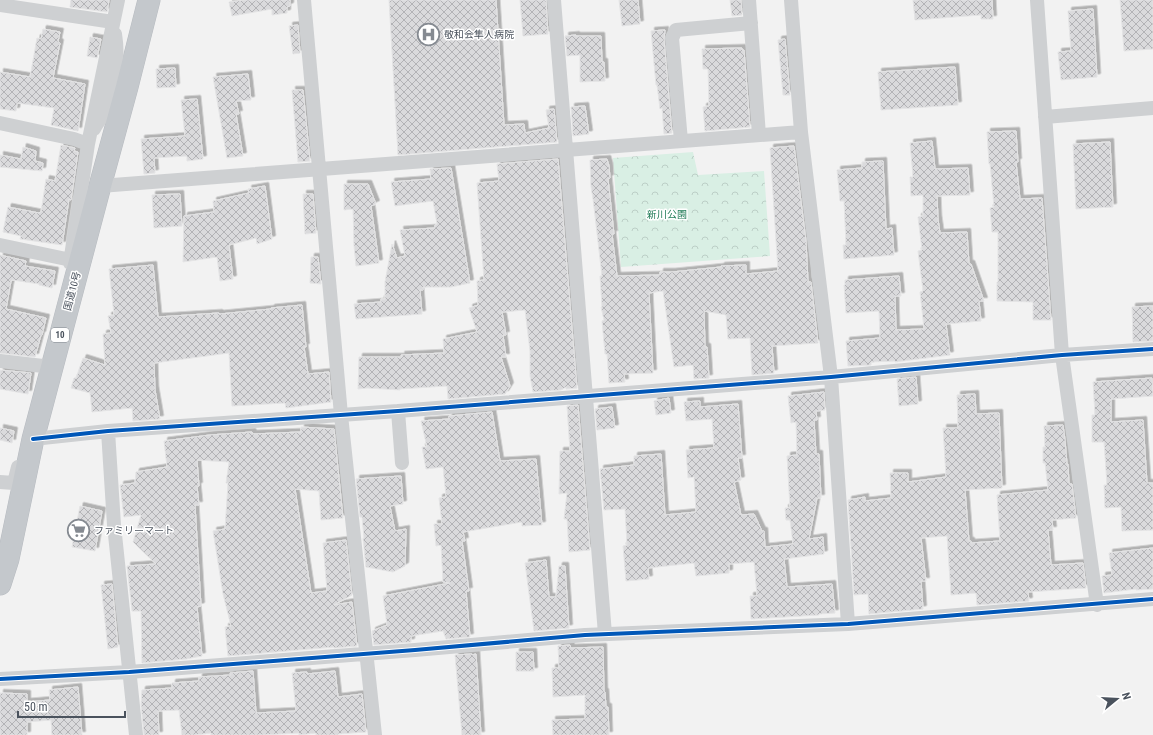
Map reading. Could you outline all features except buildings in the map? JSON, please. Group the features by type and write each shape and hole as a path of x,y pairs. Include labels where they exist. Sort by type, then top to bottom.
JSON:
{"highway":[{"name":"国道10号","path":"0,584 8,559 33,439 100,186 121,85 149,0"}],"street":[{"path":"0,482 14,483 71,260 88,144 118,0"},
{"path":"304,0 341,415 375,735"},
{"path":"554,0 605,634"},
{"path":"749,0 759,135"},
{"path":"791,0 801,132 831,377 848,624"},
{"path":"1036,0 1062,355 1097,604"},
{"path":"0,5 113,22"},
{"path":"88,144 96,125 121,85 113,22"},
{"path":"681,141 672,38 676,30 751,23"},
{"path":"1045,116 1153,108"},
{"path":"0,123 74,139 88,144"},
{"path":"100,186 801,132"},
{"path":"0,245 71,260"},
{"path":"33,439 108,431 398,411 831,377 1062,355 1153,349"},
{"path":"0,361 43,366"},
{"path":"398,411 402,463"},
{"path":"108,431 114,525 136,735"},
{"path":"0,679 129,672 605,634 848,624 1153,599"}],"green space":[{"name":"新川公園","path":"693,152 698,175 764,171 770,256 621,267 613,158"}],"cycle path":[{"path":"33,439 108,431 398,411 831,377 1062,355 1153,349"},
{"path":"0,679 129,672 415,650 585,635 848,624 1153,599"}],"place":[{"name":"敬和会隼人病院","path":"428,34"},
{"name":"ファミリーマート","path":"78,530"}]}
